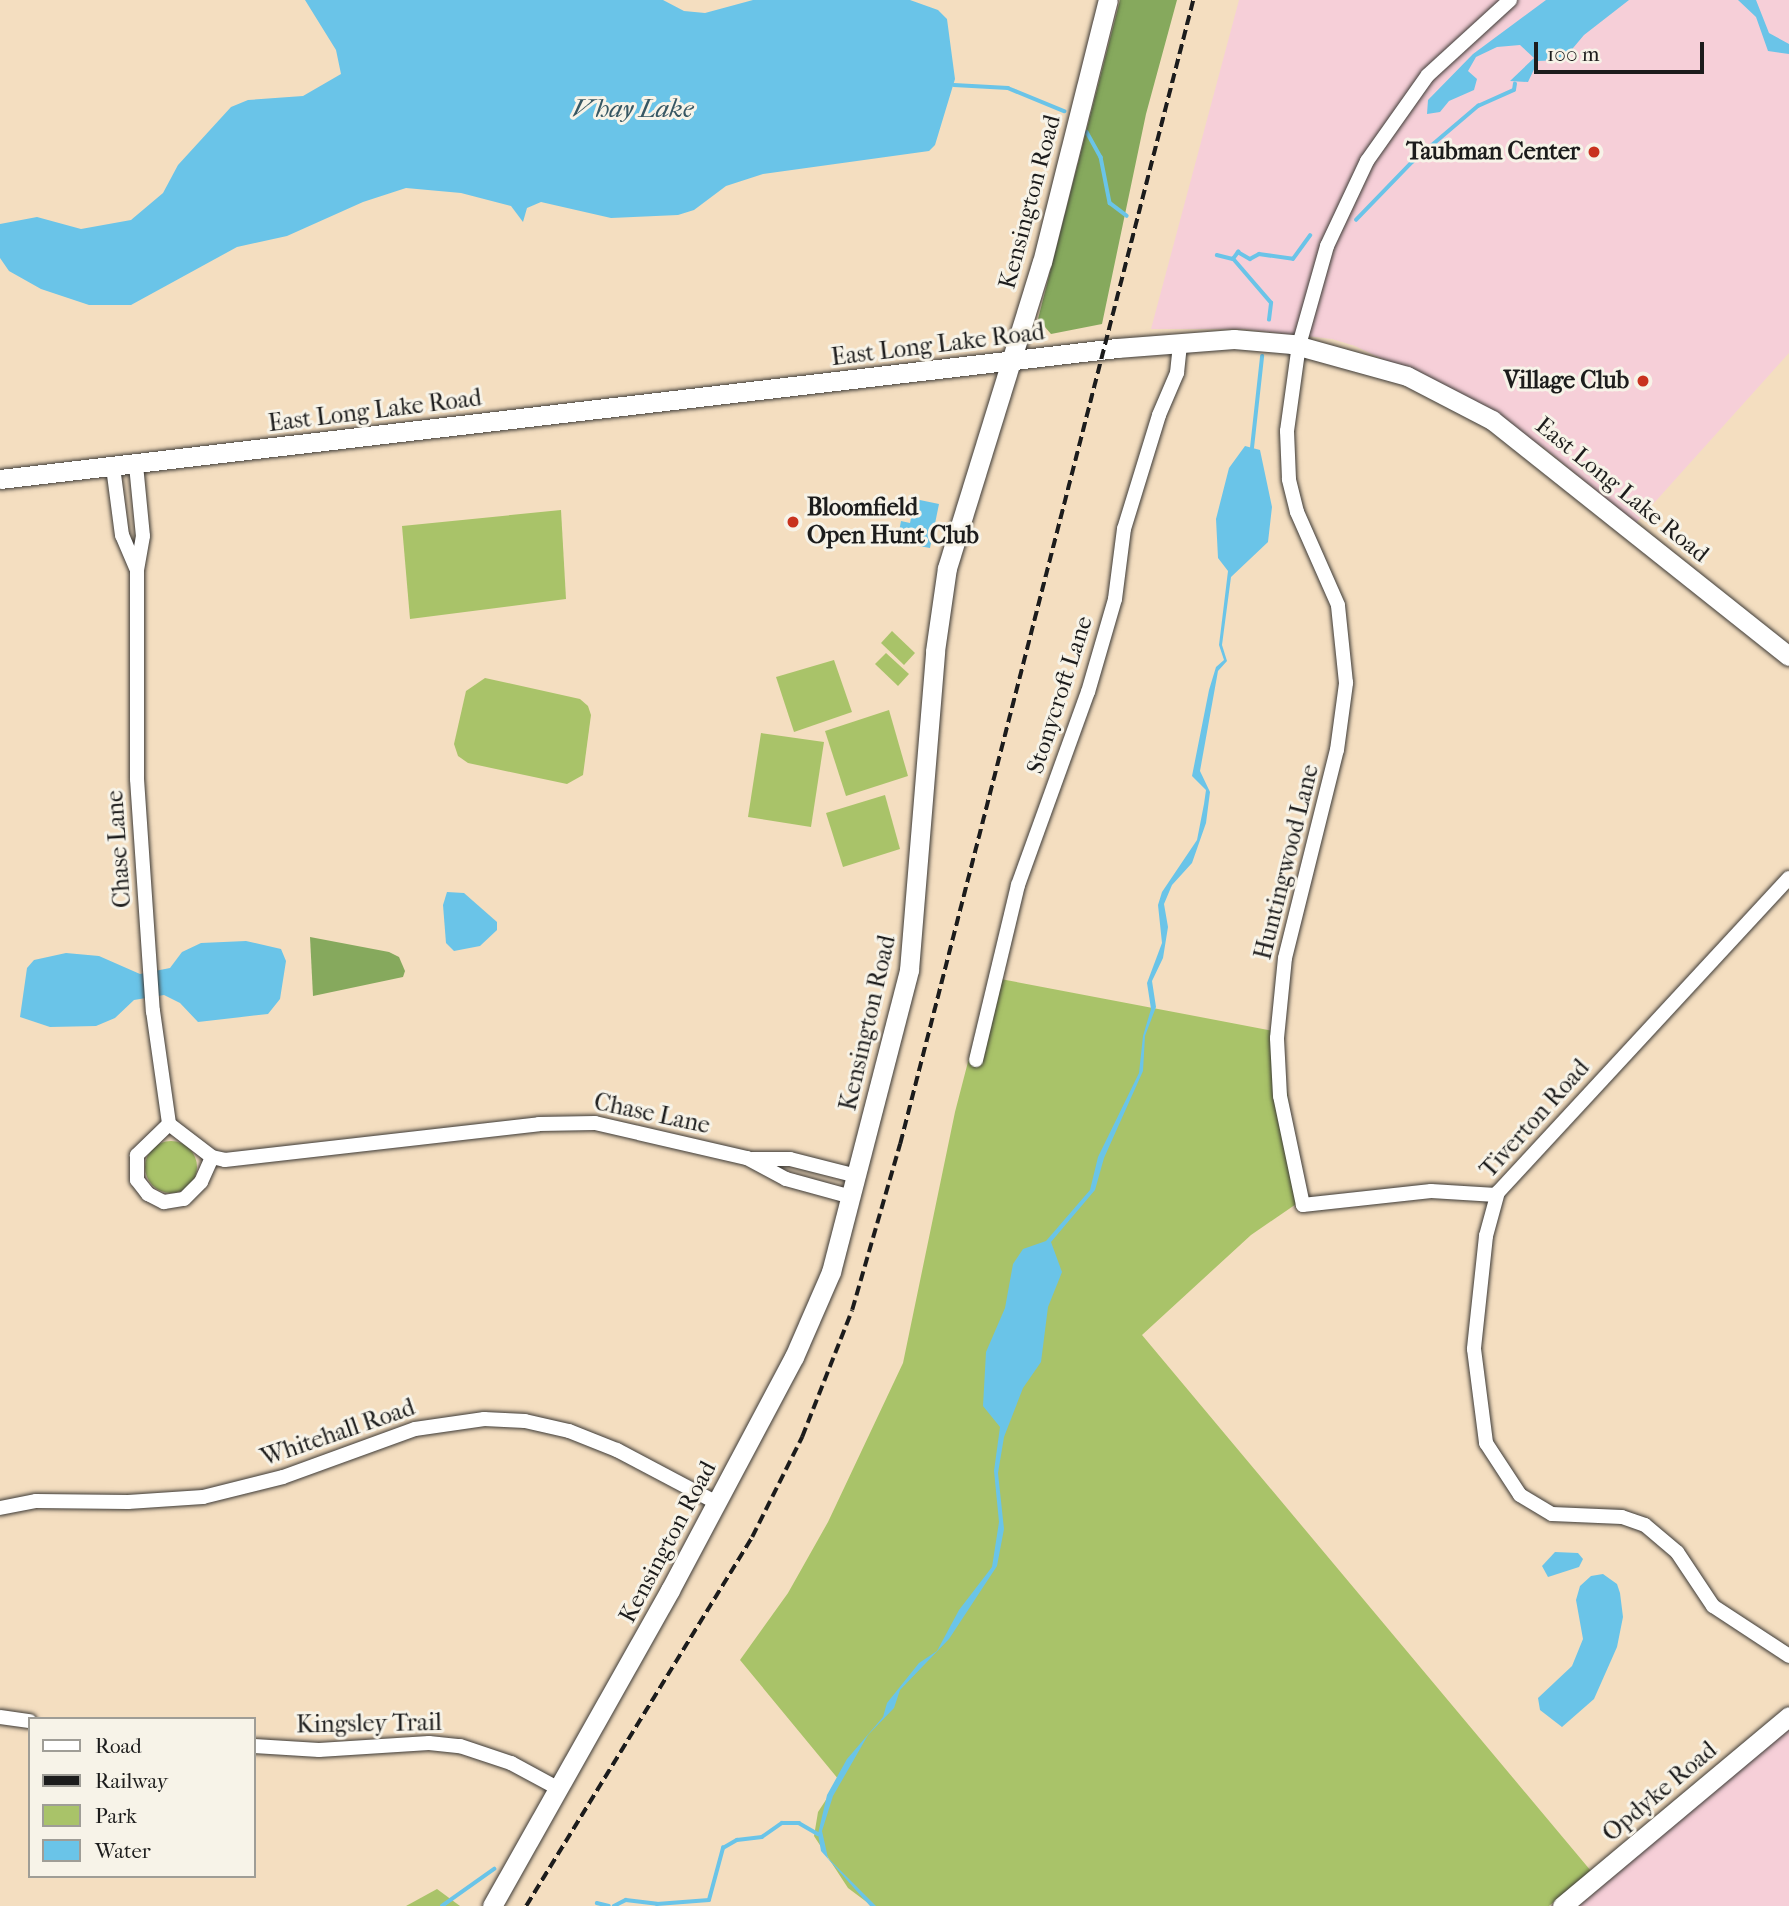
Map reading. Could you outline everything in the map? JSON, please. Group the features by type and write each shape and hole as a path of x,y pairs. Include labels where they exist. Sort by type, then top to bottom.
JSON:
{"main road":[{"name":"Kensington Road","path":"492,1906 717,1503 818,1305 852,1197 909,970 943,593 1009,363 1042,262 1108,0"},
{"name":"East Long Lake Road","path":"0,480 1180,342 1234,339 1299,345 1407,376 1492,420 1789,656"},
{"name":"Opdyke Road","path":"1562,1906 1789,1716"}],"street":[{"path":"1299,345 1326,246 1367,161 1428,75 1510,0"},
{"name":"Stonycroft Lane","path":"976,1060 1021,875 1088,692 1115,599 1124,529 1158,415 1177,373 1180,342"},
{"name":"Huntingwood Lane","path":"1299,345 1287,431 1289,479 1297,512 1338,606 1346,669 1337,750 1285,958 1280,994 1279,1087 1296,1175 1303,1205 1431,1191 1496,1195"},
{"name":"Chase Lane","path":"136,464 143,536 137,569 135,751 153,1011 169,1124"},
{"name":"Chase Lane","path":"113,467 122,535 137,569"},
{"name":"Tiverton Road","path":"1789,878 1559,1121 1496,1195 1486,1236 1474,1349 1483,1429 1498,1468 1520,1495 1546,1512 1629,1518 1652,1530 1685,1562 1713,1606 1789,1656"},
{"name":"Chase Lane","path":"212,1157 225,1160 572,1122 618,1126 747,1158 790,1159 857,1176"},
{"path":"169,1124 212,1157 201,1182 184,1199 164,1202 148,1194 137,1181 137,1155 169,1124"},
{"name":"Chase Lane","path":"747,1158 786,1179 852,1197"},
{"name":"Whitehall Road","path":"0,1508 36,1501 128,1502 203,1497 283,1477 415,1429 484,1419 532,1422 578,1433 717,1503"},
{"path":"0,1717 28,1721"},
{"name":"Kingsley Trail","path":"256,1746 319,1751 429,1743 460,1746 511,1763 559,1789"}],"shaded area":[{"path":"1239,0 1789,0 1789,353 1636,523 1544,448 1479,405 1355,346 1332,339 1244,329 1151,329"},
{"path":"1789,1727 1789,1906 1579,1906"}],"green space":[{"path":"1120,0 1177,0 1146,114 1102,324 1051,334 1038,319"},
{"path":"561,510 566,599 410,619 402,526"},
{"path":"892,631 915,653 904,665 881,643"},
{"path":"886,653 909,674 898,686 875,664"},
{"path":"834,660 852,712 794,732 776,677"},
{"path":"485,678 580,699 588,706 591,715 583,775 567,784 468,763 458,756 454,744 466,691"},
{"path":"889,710 908,776 846,796 825,731"},
{"path":"761,733 824,742 811,827 748,817"},
{"path":"885,795 900,849 843,867 826,813"},
{"path":"310,937 389,952 399,957 405,971 403,977 313,996"},
{"path":"990,977 1279,1032 1302,1200 1251,1235 1142,1335 1591,1871 1549,1906 872,1906 848,1888 814,1836 818,1812 839,1780 740,1660 788,1593 828,1522 903,1363 955,1112"},
{"path":"171,1141 181,1143 189,1149 195,1157 195,1177 189,1185 181,1191 171,1193 161,1191 153,1185 147,1177 145,1167 147,1157 153,1149 161,1143"},
{"path":"437,1889 460,1906 406,1906"}],"water":[{"name":"Vhay Lake","path":"305,0 663,0 684,11 705,13 753,0 910,0 938,10 947,19 955,79 935,145 929,151 763,174 726,186 694,210 678,215 611,218 541,202 527,208 523,222 511,206 461,193 406,188 363,202 287,236 237,247 131,305 89,305 41,289 9,271 0,258 0,224 37,217 81,229 131,220 163,193 178,165 231,107 248,100 303,96 341,74 336,50"},
{"path":"1546,0 1629,0 1584,35 1563,60 1538,61 1528,82 1510,81 1534,58 1520,45 1497,47 1476,57 1468,71 1477,79 1474,90 1449,101 1440,112 1427,114 1428,100 1473,54"},
{"path":"1738,0 1756,0 1769,33 1789,44 1789,54 1768,51 1756,17"},
{"path":"1245,446 1260,450 1272,507 1268,542 1231,577 1222,645 1227,661 1218,671 1200,771 1210,792 1206,823 1192,863 1172,885 1164,904 1168,927 1163,958 1152,981 1156,1007 1145,1036 1143,1071 1104,1158 1095,1190 1051,1242 1062,1272 1048,1307 1041,1362 1023,1388 1004,1437 998,1473 1004,1529 997,1566 949,1639 900,1690 894,1708 868,1735 833,1796 822,1831 828,1858 876,1906 870,1906 821,1851 818,1834 827,1795 847,1759 883,1717 887,1703 919,1663 937,1651 959,1610 992,1567 999,1522 994,1471 1000,1427 983,1406 986,1352 1005,1308 1013,1264 1023,1249 1046,1241 1090,1190 1098,1157 1139,1073 1143,1036 1151,1009 1147,983 1162,943 1158,905 1162,892 1197,840 1204,804 1206,790 1192,776 1209,690 1216,667 1224,660 1219,645 1228,571 1218,558 1216,519 1229,468"},
{"path":"915,499 939,504 930,548 897,542 901,521 910,523"},
{"path":"447,892 464,893 497,922 497,930 480,946 454,951 446,943 443,905"},
{"path":"246,941 281,949 286,961 280,999 268,1014 198,1022 180,1003 164,995 134,1000 115,1018 96,1026 50,1027 20,1017 27,968 34,960 66,953 99,956 140,974 170,968 182,952 201,943"},
{"path":"1555,1552 1578,1553 1583,1559 1579,1567 1548,1577 1542,1566"},
{"path":"1603,1574 1617,1584 1620,1593 1623,1617 1617,1647 1594,1699 1562,1727 1540,1710 1538,1698 1572,1666 1583,1639 1576,1600 1580,1586 1591,1576"}],"waterway":[{"path":"1356,220 1412,162 1478,106 1514,90 1515,84"},
{"path":"954,85 1008,88 1064,111"},
{"path":"1087,132 1101,157 1110,203 1127,216"},
{"path":"1269,320 1271,303 1233,259 1238,252 1250,259 1259,254 1293,259 1310,236"},
{"path":"1217,255 1233,259"},
{"path":"1252,448 1262,357"},
{"path":"614,1906 626,1900 657,1904 709,1900 723,1848 737,1840 762,1837 782,1823 799,1823 818,1834"},
{"path":"442,1906 494,1869"},
{"path":"597,1903 609,1906"}],"railway":[{"path":"526,1906 752,1537 802,1437 852,1310 900,1144 1193,0"}],"place":[{"name":"Taubman Center","path":"1594,152"},
{"name":"Village Club","path":"1643,381"},
{"name":"Bloomfield Open Hunt Club","path":"793,522"}]}
